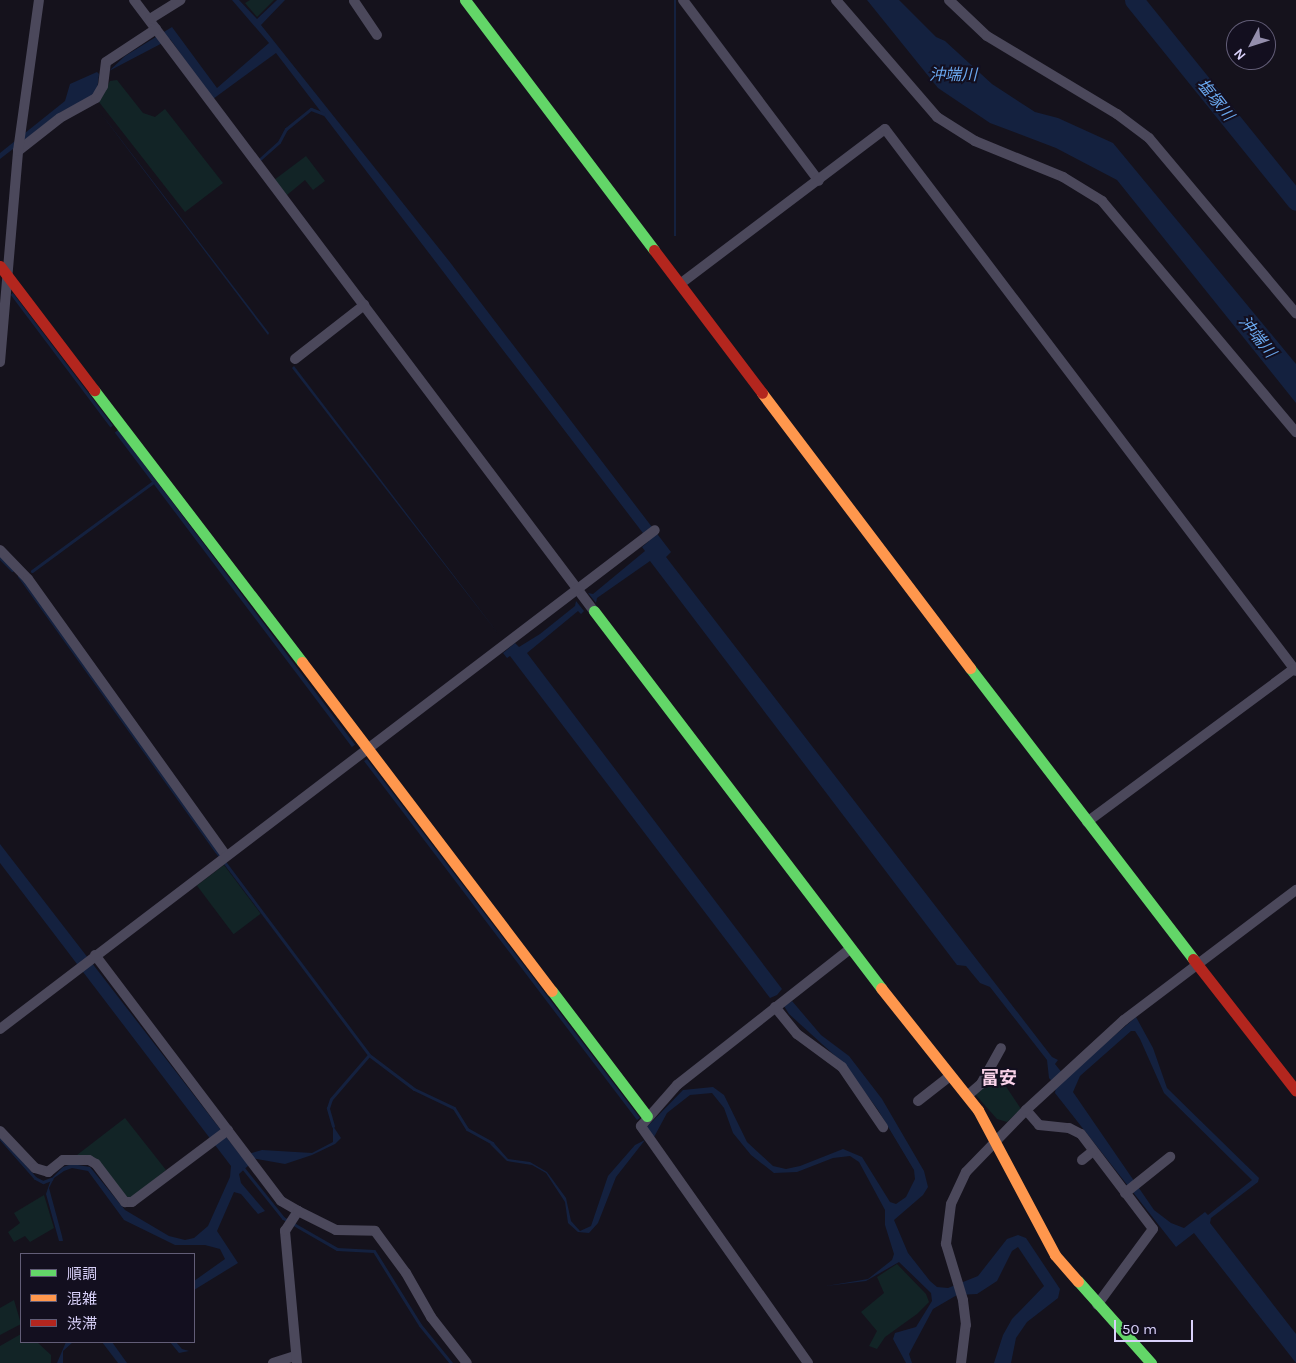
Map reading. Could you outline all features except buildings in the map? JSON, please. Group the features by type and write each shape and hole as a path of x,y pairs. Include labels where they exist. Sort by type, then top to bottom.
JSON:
{"street":[{"path":"0,362 18,151 39,0"},
{"path":"134,0 850,949 967,1096 996,1139 1044,1237 1055,1255 1097,1305 1151,1363"},
{"path":"150,20 180,0"},
{"path":"353,0 377,34"},
{"path":"465,0 1087,822 1296,1091"},
{"path":"683,0 819,181"},
{"path":"836,0 937,117 975,141 1063,177 1102,202 1296,432"},
{"path":"949,0 995,41 1144,133 1296,313"},
{"path":"18,151 60,118 96,98 103,86 106,62 156,29"},
{"path":"680,284 819,181 885,129 1295,670 1087,822"},
{"path":"0,266 647,1116"},
{"path":"295,359 364,305"},
{"path":"0,1029 366,747 579,592 655,530"},
{"path":"0,550 28,579 225,854"},
{"path":"961,1363 966,1325 963,1300 946,1244 951,1204 966,1172 1026,1110 1124,1020 1198,966 1296,890"},
{"path":"808,1363 641,1126 647,1116 677,1085 790,994 850,949"},
{"path":"95,955 281,1201 336,1230 375,1231 406,1273 431,1317 467,1363"},
{"path":"776,1006 797,1034 842,1067 883,1127"},
{"path":"967,1096 981,1084 1001,1048"},
{"path":"918,1101 950,1076"},
{"path":"1026,1110 1039,1125 1069,1128 1081,1134 1153,1229 1097,1305"},
{"path":"0,1131 35,1168 48,1172 63,1160 89,1160 96,1164 125,1202 132,1202 228,1130"},
{"path":"1082,1160 1093,1151"},
{"path":"1126,1193 1170,1157"},
{"path":"273,1363 296,1360 285,1230 298,1211"}],"shaded area":[{"path":"250,0 274,0 257,17 245,3"},
{"path":"117,80 143,113 155,117 165,109 223,183 185,212 99,102 110,81"},
{"path":"306,156 325,181 313,190 305,180 287,195 274,180"},
{"path":"224,865 261,914 234,934 197,885"},
{"path":"995,1070 1021,1109 1007,1122 997,1119 973,1092"},
{"path":"125,1118 166,1170 129,1200 92,1156 77,1155"},
{"path":"44,1195 54,1228 30,1242 25,1236 14,1242 8,1232 20,1223 14,1213"},
{"path":"897,1264 926,1294 929,1302 917,1314 885,1337 877,1349 869,1346 877,1331 861,1312 884,1293 877,1277"},
{"path":"14,1300 20,1325 0,1335 0,1308"},
{"path":"20,1335 20,1343 38,1343 51,1355 51,1363 0,1363 0,1346"}],"water":[{"path":"232,0 239,0 257,19 277,0 285,0 261,25 449,261 671,552 666,557 1052,1057 1058,1060 1055,1064 1063,1074 1066,1077 1136,1017 1153,1048 1167,1088 1259,1178 1258,1182 1211,1218 1210,1223 1296,1334 1296,1363 1194,1233 1176,1247 1055,1093 1056,1086 1049,1078 1047,1060 990,987 980,983 966,966 957,965 650,561 597,598 596,603 588,593 593,594 645,551 642,547 649,541 276,53 213,99 170,39 109,71 125,56 172,27 217,88 269,43","holes":["1131,1031 1135,1031 1164,1093 1252,1180 1208,1215 1205,1212 1184,1228 1171,1223 1154,1210 1073,1092 1080,1076"]},
{"path":"674,0 676,0 676,236 674,236"},
{"name":"沖端川","path":"867,0 899,0 936,37 945,41 992,84 1035,112 1058,118 1113,143 1296,364 1296,403 1117,180 1056,148 990,123 938,88"},
{"path":"97,72 99,74 97,91 89,98 61,112 0,159 0,153 65,101 70,84"},
{"path":"96,107 269,333 268,335"},
{"path":"13,293 113,426 111,427 11,295"},
{"path":"294,366 500,636 292,368"},
{"path":"118,430 355,745 352,747 115,432"},
{"path":"576,601 584,611 581,614 578,611 527,653 782,989 777,995 770,998 510,656 507,658 503,653 515,643 519,647 540,634 575,606"},
{"path":"367,759 640,1118 637,1120 364,761"},
{"path":"0,844 241,1156 262,1150 312,1153 333,1142 333,1126 341,1138 335,1144 312,1155 285,1164 251,1158 249,1165 239,1174 241,1183 265,1211 258,1214 241,1194 234,1192 217,1231 238,1263 195,1289 195,1280 225,1259 220,1249 205,1245 175,1245 124,1220 88,1171 72,1168 64,1171 54,1178 49,1188 63,1241 59,1241 46,1194 51,1179 63,1167 72,1164 90,1167 125,1210 169,1236 185,1240 194,1238 208,1226 230,1177 231,1166 0,863"},
{"path":"792,1001 821,1035 849,1056 882,1099 924,1171 928,1187 923,1195 894,1220 908,1253 930,1281 937,1287 948,1288 978,1276 1007,1239 1018,1235 1026,1238 1060,1289 1058,1298 1027,1322 1016,1338 1011,1363 994,1363 1003,1335 1012,1319 1044,1286 1018,1247 1012,1251 997,1281 977,1294 957,1295 933,1309 909,1354 912,1363 906,1363 893,1339 895,1333 916,1327 932,1301 931,1293 899,1262 866,1281 826,1286 868,1279 892,1260 894,1254 885,1225 885,1210 859,1162 850,1156 833,1158 797,1172 774,1173 751,1155 733,1133 724,1108 712,1093 690,1095 667,1113 653,1139 646,1128 683,1090 713,1087 724,1095 747,1142 773,1166 786,1169 800,1166 843,1149 862,1157 890,1202 896,1204 906,1197 915,1179 914,1170 878,1110 844,1064 789,1014 784,1006"},
{"path":"645,1140 616,1177 598,1223 589,1233 578,1232 568,1223 565,1202 546,1173 532,1165 507,1161 490,1144 493,1142 508,1159 530,1162 547,1172 566,1198 571,1221 580,1231 591,1226 608,1176 635,1145"},
{"path":"66,1343 72,1343 63,1351 63,1363 57,1363"},
{"path":"103,1343 113,1343 127,1363 118,1363"},
{"path":"171,1343 177,1343 182,1349 189,1351 179,1353"}],"waterway":[{"name":"塩塚川","path":"1134,0 1296,201"},
{"path":"260,159 279,142 286,129 311,109 324,114"},
{"path":"32,571 153,482"},
{"path":"0,558 12,570"},
{"path":"19,576 216,851 369,1055 414,1089 454,1108 467,1129 492,1143"},
{"path":"333,1126 328,1108 331,1099 369,1055"},
{"path":"0,1138 35,1178 43,1182 51,1179"},
{"path":"243,1168 283,1218 337,1249 374,1251 420,1325 451,1363"}],"traffic: fast":[{"path":"465,0 654,250"},
{"path":"94,390 302,662"},
{"path":"594,611 881,988"},
{"path":"970,668 1193,959"},
{"path":"552,991 647,1116"},
{"path":"1078,1281 1151,1363"}],"traffic: slow":[{"path":"762,393 970,668"},
{"path":"302,662 552,991"},
{"path":"881,988 978,1110 1055,1255 1078,1281"}],"traffic: jam":[{"path":"654,250 762,393"},
{"path":"0,266 94,390"},
{"path":"1193,959 1296,1091"}],"district":[{"name":"富安","path":"999,1078"}]}
